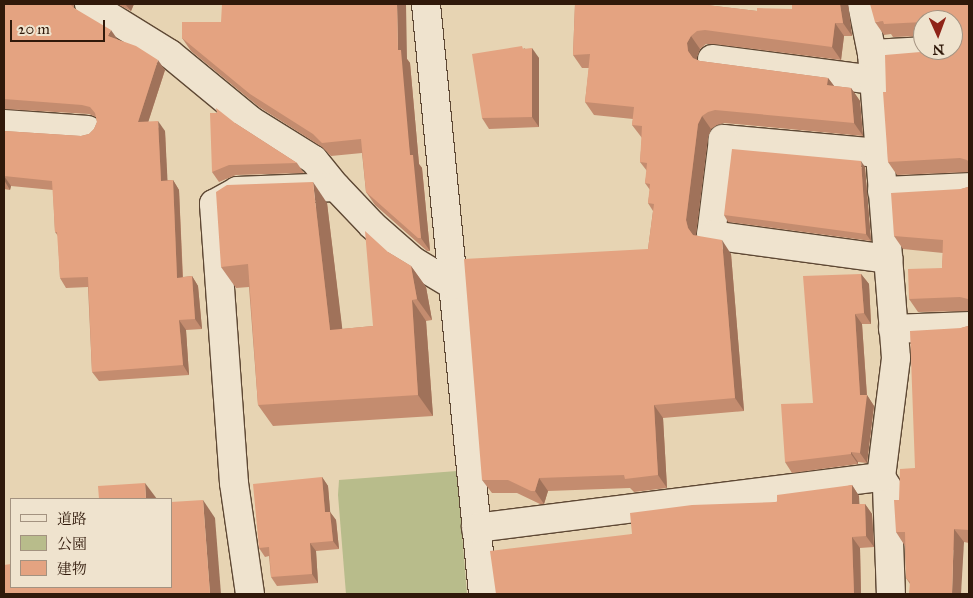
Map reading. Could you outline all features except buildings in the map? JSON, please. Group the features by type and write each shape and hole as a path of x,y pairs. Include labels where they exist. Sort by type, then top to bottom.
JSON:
{"street":[{"path":"89,4 170,54 250,120 314,160 336,187 372,225 413,260 453,285"},
{"path":"426,4 483,594"},
{"path":"862,4 873,67 896,358 880,477 887,487 891,594"},
{"path":"712,59 873,67 913,58"},
{"path":"4,124 88,130"},
{"path":"879,153 723,140 711,235 888,259"},
{"path":"250,594 234,482 214,204 237,191 336,187"},
{"path":"882,191 969,187"},
{"path":"893,329 969,326"},
{"path":"476,528 880,477"}],"green space":[{"path":"457,471 467,594 346,594 338,495 339,480"}]}
